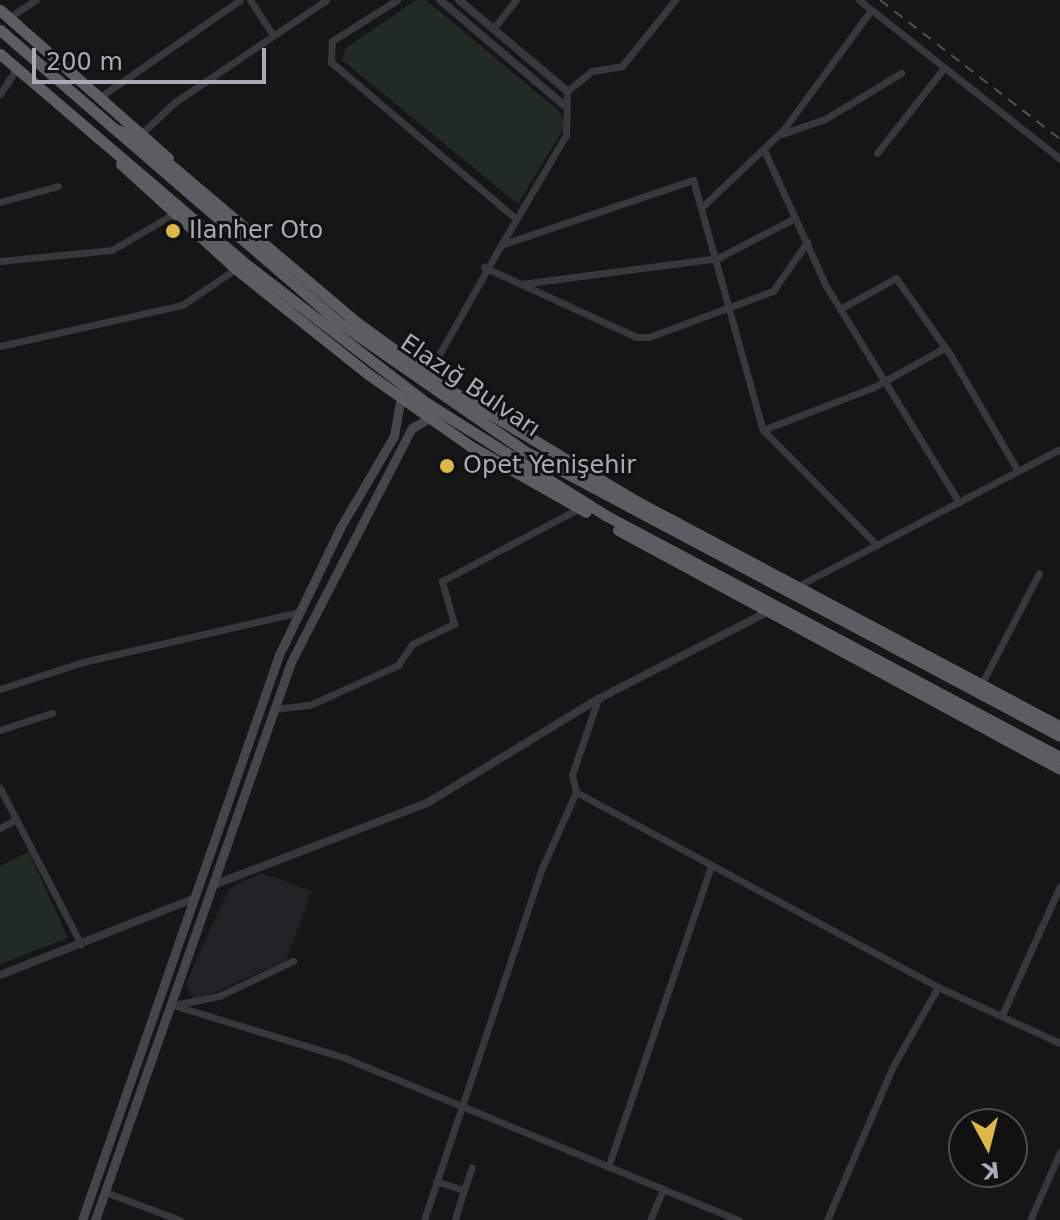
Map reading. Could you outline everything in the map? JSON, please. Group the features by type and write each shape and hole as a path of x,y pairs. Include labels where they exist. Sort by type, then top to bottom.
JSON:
{"highway":[{"path":"4,14 143,132 175,169"},
{"name":"Elazığ Bulvarı","path":"0,30 105,124 337,321 523,450 1060,736"},
{"name":"Elazığ Bulvarı","path":"0,54 242,261 425,402 605,515 1060,757"},
{"path":"105,124 141,140 428,374 795,588 1060,726"},
{"path":"100,139 173,214 236,269 429,418 747,603 1060,769"}],"main road":[{"path":"82,1220 296,613 394,436 401,398"},
{"path":"95,1220 216,884 275,709 320,597 412,428 429,418"}],"street":[{"path":"4,14 36,0"},
{"path":"100,97 240,0"},
{"path":"250,0 273,35"},
{"path":"143,132 273,35 326,0"},
{"path":"397,0 332,41 331,62 515,218"},
{"path":"440,0 564,105"},
{"path":"459,0 567,91"},
{"path":"493,29 516,0"},
{"path":"428,374 484,267 501,245 566,135 564,105 567,91 592,71 622,66 675,0"},
{"path":"859,0 1060,159"},
{"path":"703,206 777,136 871,10"},
{"path":"0,94 17,68"},
{"path":"877,153 943,69"},
{"path":"777,136 825,119 901,73"},
{"path":"764,150 840,309 959,502"},
{"path":"501,245 688,179 695,181 718,258 727,309 763,430 877,545"},
{"path":"0,202 58,186"},
{"path":"0,261 103,252 127,245 173,214"},
{"path":"520,284 718,258 795,218"},
{"path":"484,267 636,337 727,309 773,291 807,242"},
{"path":"0,346 182,305 236,269"},
{"path":"840,309 896,278 944,348 1018,471"},
{"path":"763,430 885,381 944,348"},
{"path":"795,588 1060,449"},
{"path":"275,709 310,705 398,665 412,644 454,624 442,581 580,508"},
{"path":"981,685 1039,573"},
{"path":"747,603 748,616"},
{"path":"0,689 83,662 296,613"},
{"path":"216,884 427,803 598,699 748,616 765,613"},
{"path":"424,1220 459,1107 542,868 576,792 572,775 598,699"},
{"path":"0,730 52,713"},
{"path":"0,788 81,944"},
{"path":"576,792 938,987 1060,1043"},
{"path":"0,828 16,819"},
{"path":"608,1167 711,867"},
{"path":"1002,1015 1060,886"},
{"path":"0,975 195,898"},
{"path":"173,1005 219,996 293,961"},
{"path":"827,1220 892,1068 938,987"},
{"path":"173,1005 345,1058 739,1220"},
{"path":"1030,1220 1060,1152"},
{"path":"455,1219 472,1167"},
{"path":"436,1181 464,1190"},
{"path":"650,1220 663,1189"},
{"path":"105,1192 180,1220"}],"shaded area":[{"path":"416,0 426,0 560,112 565,126 518,204 342,60 346,48"},
{"path":"29,852 68,938 0,964 0,866"},
{"path":"262,873 312,891 286,961 194,1001 186,983 229,888"}],"railway":[{"path":"880,0 1060,139"}],"place":[{"name":"Ilanher Oto","path":"173,231"},
{"name":"Opet Yenişehir","path":"447,466"}]}
